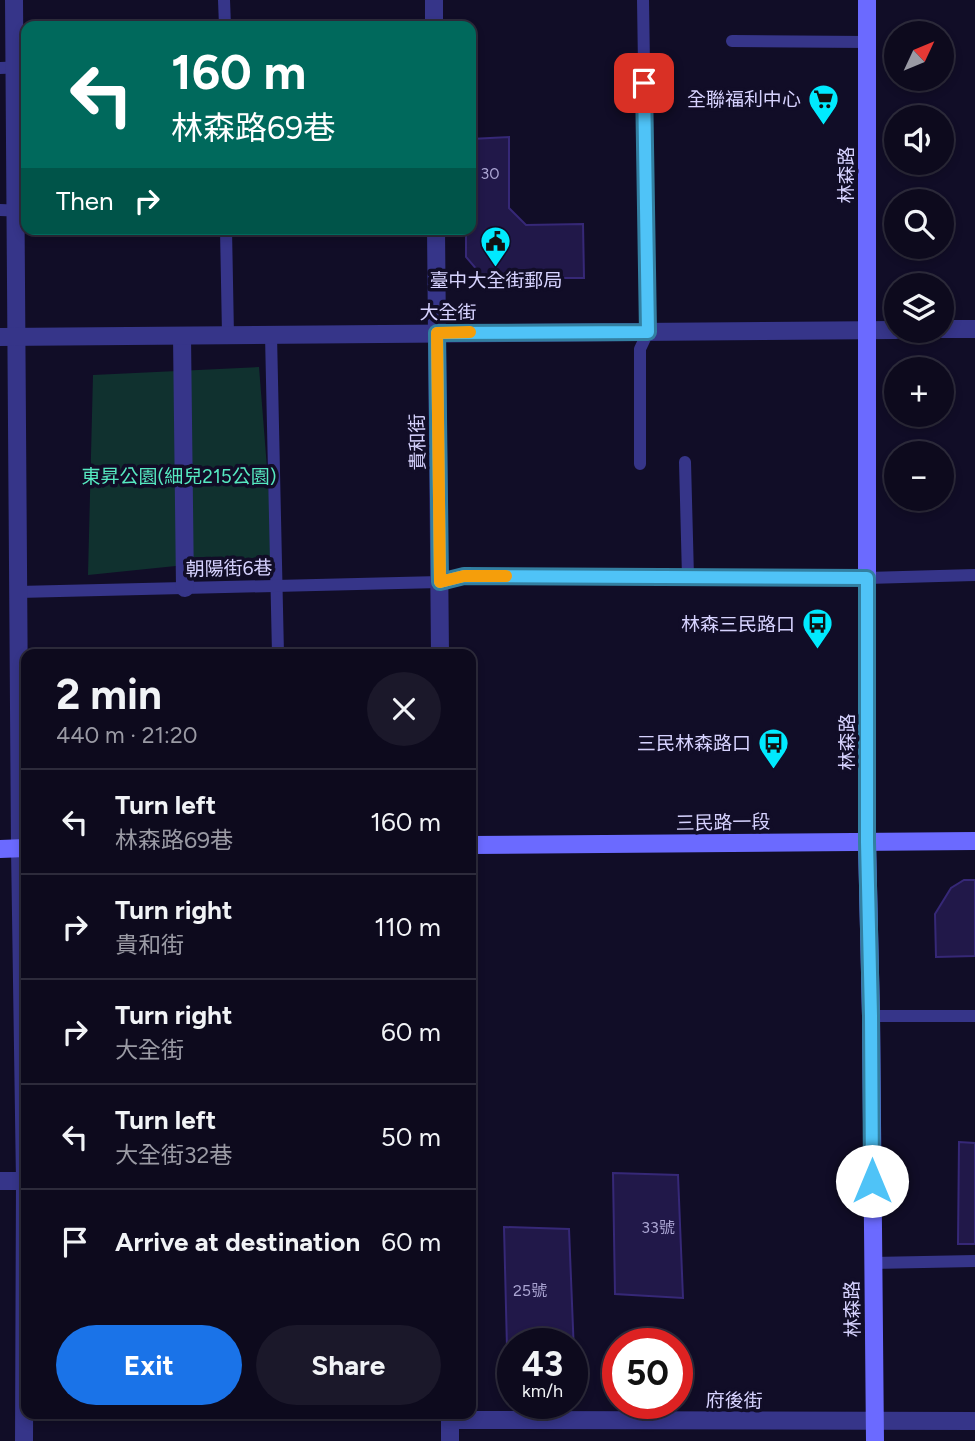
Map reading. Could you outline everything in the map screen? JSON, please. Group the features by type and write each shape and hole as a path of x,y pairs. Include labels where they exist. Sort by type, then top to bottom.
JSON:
{"main road":[{"name":"林森路","path":"867,0 867,842 875,1441"},
{"name":"三民路一段","path":"476,845 975,842"},
{"path":"0,849 21,848"}],"street":[{"path":"14,0 14,211 8,337 21,746"},
{"path":"434,0 434,21"},
{"name":"貴和街","path":"436,235 440,649"},
{"path":"954,330 975,329"},
{"name":"大全街","path":"8,337 884,330"},
{"path":"183,336 185,588"},
{"path":"0,1181 21,1181"},
{"name":"府後街","path":"476,1417 975,1421"},
{"path":"24,1419 24,1441"},
{"path":"450,1419 450,1441"}],"lane":[{"path":"225,0 225,21"},
{"path":"640,464 640,349 648,332 643,0"},
{"path":"732,41 867,43"},
{"path":"226,235 228,335"},
{"path":"271,335 278,649"},
{"path":"685,462 688,577"},
{"name":"朝陽街6巷","path":"18,592 440,582 464,576 867,578 975,575"},
{"path":"871,1016 975,1016"},
{"path":"872,1263 975,1261"}],"green space":[{"name":"東昇公園(細兒215公園)","path":"259,367 274,556 88,575 93,375"}],"building":[{"path":"509,137 509,208 526,225 583,224 584,278 484,278 466,257 466,235 476,235 476,139"},
{"path":"964,880 975,880 975,956 936,957 935,914 951,888"},
{"path":"959,1142 975,1143 975,1244 958,1244"},
{"path":"613,1173 678,1175 683,1298 615,1294"},
{"path":"504,1227 569,1229 573,1328 507,1328"}],"slow traffic":[{"path":"470,332 437,333 440,582 464,576 506,576"}],"place":[{"name":"全聯福利中心","path":"824,126"},
{"name":"臺中大全街郵局","path":"496,268"},
{"name":"林森三民路口","path":"818,651"},
{"name":"三民林森路口","path":"774,770"}],"route":[{"path":"644,83 648,332 437,333 440,582 464,576 867,578 867,842 872,1181"}]}
